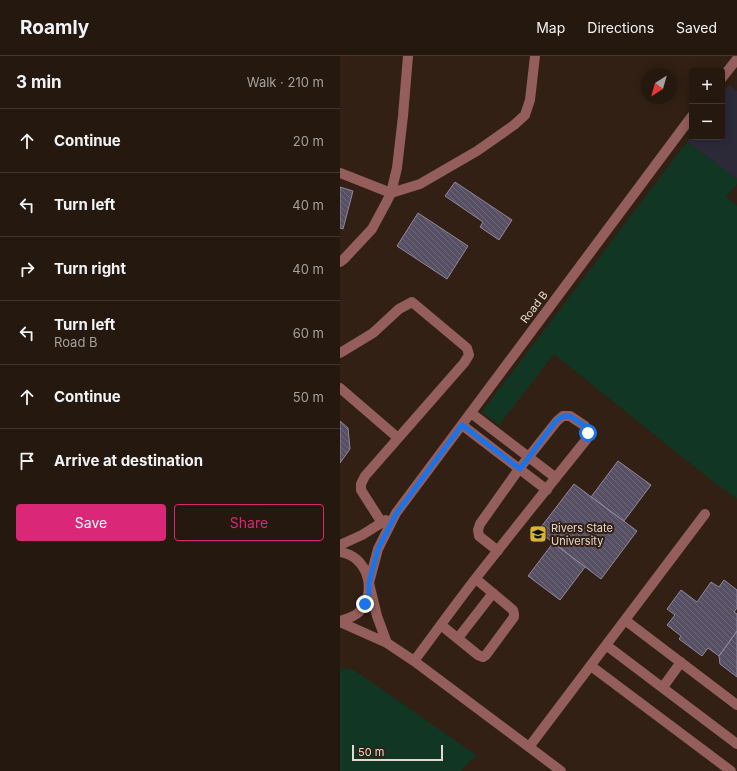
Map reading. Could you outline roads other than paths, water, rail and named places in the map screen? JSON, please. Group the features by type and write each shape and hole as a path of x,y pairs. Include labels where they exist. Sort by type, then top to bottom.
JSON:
{"street":[{"path":"340,262 372,229 391,192 397,168 408,56"},
{"path":"340,173 391,192 420,184 476,151 514,125 525,115 530,100 535,56"},
{"path":"725,74 737,59"},
{"name":"Road B","path":"396,514 689,120"},
{"path":"340,353 373,332 399,309 412,302 467,348 469,355 464,363 365,476 361,484 361,490 382,522"},
{"path":"340,388 398,438"},
{"path":"471,413 556,478"},
{"path":"414,661 476,579 586,440 588,433 585,426 570,416 563,416 556,421 480,524 478,530 480,536 498,551"},
{"path":"462,425 547,490"},
{"path":"340,545 362,535 396,514"},
{"path":"340,622 359,612 365,604 369,594 369,583 378,549 396,514"},
{"path":"529,747 705,514"},
{"path":"340,552 344,552 353,557 361,564 367,573 377,616 387,643"},
{"path":"441,625 478,655 483,657 486,655 514,617 514,614 513,610 476,579"},
{"path":"458,638 493,593"},
{"path":"625,620 737,705"},
{"path":"340,622 387,643 414,661 561,771"},
{"path":"606,644 737,744"},
{"path":"663,687 681,662"},
{"path":"591,666 731,771"}],"place":[{"name":"Rivers State University","path":"538,534"}]}
